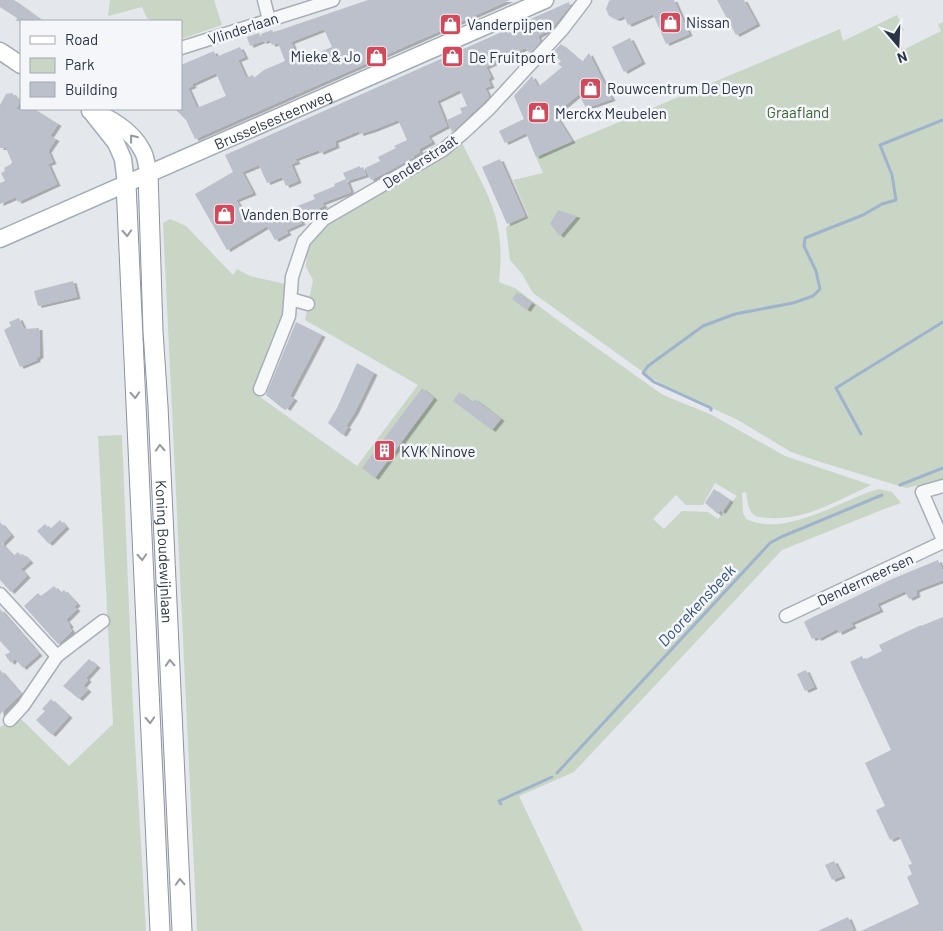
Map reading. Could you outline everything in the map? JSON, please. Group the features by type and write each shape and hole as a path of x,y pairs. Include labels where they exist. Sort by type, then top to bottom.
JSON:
{"highway":[{"name":"Koning Boudewijnlaan","path":"148,173 153,331 182,931"},
{"name":"Koning Boudewijnlaan","path":"126,184 160,931"}],"main road":[{"name":"Brusselsesteenweg","path":"0,239 545,0"},
{"path":"0,51 20,64"},
{"path":"89,110 104,114 129,132 143,151 148,173"},
{"path":"89,110 116,143 123,159 126,184"}],"street":[{"path":"264,0 269,20"},
{"name":"Vlinderlaan","path":"182,48 333,0"},
{"name":"Denderstraat","path":"260,389 289,316 292,277 304,242 313,229 324,219 443,150 489,109 549,44 585,0"},
{"path":"291,298 308,304"},
{"path":"943,486 922,492 943,541"},
{"name":"Dendermeersen","path":"786,616 943,541"},
{"path":"0,594 56,656"},
{"path":"10,720 23,706 56,656 103,621"}],"green space":[{"path":"110,0 214,0 222,25 182,39 182,20 150,20 147,18 142,7 108,16"},
{"name":"Graafland","path":"897,15 904,30 896,33 903,50 941,31 938,25 943,22 943,480 906,488 791,452 738,420 666,387 533,293 522,274 510,260 506,228 529,217 513,180 543,173 536,157 840,29 843,41"},
{"path":"462,143 495,215 500,244 499,282 515,288 663,395 710,414 785,456 871,485 808,513 781,518 758,517 754,515 749,507 746,492 742,493 743,513 746,519 762,524 796,521 879,489 892,492 901,503 782,550 574,772 519,796 583,931 197,931 163,223 170,219 186,226 233,275 237,269 250,276 290,285 284,313 271,340 253,392 357,466 418,385 305,320 313,280 306,267 307,251 311,239 319,229","holes":["715,483 737,496 718,519 708,512 682,511 664,529 653,519 676,495 686,505 703,505"]},
{"path":"122,435 133,708 146,931 0,931 0,727 18,716 69,766 113,724 98,436"}],"building":[{"path":"0,0 14,0 42,20 16,21 17,18 0,7"},
{"path":"368,0 510,0 195,139 186,120 176,110 182,110 182,65 214,51 216,57 240,47 245,57 238,60 246,78 253,75 254,78 264,70 285,61 278,43 272,45 270,40 263,42 261,34 272,30 273,32","holes":["324,29 332,47 298,58 291,42","216,73 226,96 197,108 188,88 193,86 192,84"]},
{"name":"Nissan","path":"611,0 674,0 689,34 666,44 653,14 628,25 624,16 617,19 609,16 606,9"},
{"path":"717,0 744,0 757,24 736,35"},
{"path":"569,2 570,6 552,28 538,36 540,42 530,53 525,48 486,67 491,77 488,79 491,86 485,88 489,97 452,132 447,120 462,113 460,108 467,106 460,90 437,101 447,126 428,136 432,142 419,149 420,152 414,157 385,173 371,180 365,168 380,161 378,157 407,140 398,120 360,134 359,131 335,141 336,146 320,153 319,150 295,159 297,162 291,164 298,181 286,186 282,177 267,183 259,165 242,172 253,193 236,200 249,222 273,209 282,221 298,214 302,223 286,230 288,233 275,240 267,226 227,250 195,194 233,172 225,155"},
{"path":"259,33 262,41 250,46 247,37"},
{"path":"630,38 642,62 624,72 612,47"},
{"path":"561,44 582,62 589,53 612,99 586,108 579,94 555,114 572,141 536,157 526,133 505,143 499,131 524,119 514,96 532,76 538,87 562,67 558,64 561,61 552,53"},
{"path":"12,93 20,102 16,109 36,110 58,124 50,136 56,139 48,151 53,162 48,164 57,184 18,202 16,197 0,204 0,183 5,181 1,173 12,162 6,148 0,148 0,105 6,94"},
{"path":"500,159 525,216 507,224 482,167"},
{"path":"360,166 360,168 363,167 366,175 347,181 351,192 322,203 324,206 300,217 295,207 315,199 313,195 346,179 343,173"},
{"path":"558,210 577,216 560,236 550,224"},
{"path":"73,281 77,297 38,306 34,291"},
{"path":"517,292 532,303 527,310 512,299"},
{"path":"19,318 24,329 39,328 40,356 37,360 20,367 4,330 11,326 9,322"},
{"path":"296,322 322,335 290,396 294,399 287,409 283,406 282,408 266,395"},
{"path":"357,363 374,373 343,435 328,423 337,408"},
{"name":"KVK Ninove","path":"422,388 434,398 375,478 362,468"},
{"path":"459,392 472,402 475,399 501,419 492,430 453,401"},
{"path":"714,489 730,500 722,512 720,510 718,514 705,503"},
{"path":"60,520 66,527 49,544 37,531 45,524 50,529"},
{"path":"0,522 11,535 2,544 13,556 18,552 30,561 21,569 27,576 11,592 0,580"},
{"path":"938,560 943,571 943,580 917,590 917,595 909,599 905,591 877,604 880,610 851,623 853,626 839,633 837,629 818,639 817,637 812,639 804,622 892,579"},
{"path":"54,586 60,593 64,590 77,604 74,607 77,609 66,620 72,631 58,644 24,606 38,593 41,596"},
{"path":"0,609 39,654 23,668 15,659 11,663 5,655 10,652 0,641"},
{"path":"943,617 943,931 861,931 919,904 907,877 912,874 908,865 912,864 899,836 890,840 876,810 885,806 865,763 891,750 850,662 862,656 864,660 882,651 879,645"},
{"path":"89,659 97,666 86,678 88,680 83,686 88,690 79,699 63,686"},
{"path":"0,670 21,694 0,714"},
{"path":"806,670 814,687 805,691 797,674"},
{"path":"51,699 69,716 52,735 36,720 45,711 42,709"},
{"path":"834,861 842,876 832,880 825,865"},
{"path":"848,917 854,931 818,931"}],"waterway":[{"path":"711,410 711,408 654,382 643,373 648,366 703,326 735,314 793,303 813,296 820,289 816,271 804,246 805,238 863,215 882,204 896,200 892,175 880,145 943,120"},
{"path":"861,434 836,388 943,322"},
{"name":"Doorekensbeek","path":"900,485 943,468"},
{"name":"Doorekensbeek","path":"557,773 770,543 882,495"},
{"name":"Doorekensbeek","path":"501,804 499,801 552,777"}],"place":[{"name":"Nissan","path":"670,22"},
{"name":"Vanderpijpen","path":"451,24"},
{"name":"Mieke & Jo","path":"377,56"},
{"name":"De Fruitpoort","path":"453,57"},
{"name":"Rouwcentrum De Deyn","path":"591,88"},
{"name":"Merckx Meubelen","path":"539,113"},
{"name":"Vanden Borre","path":"225,214"},
{"name":"KVK Ninove","path":"385,451"}]}
